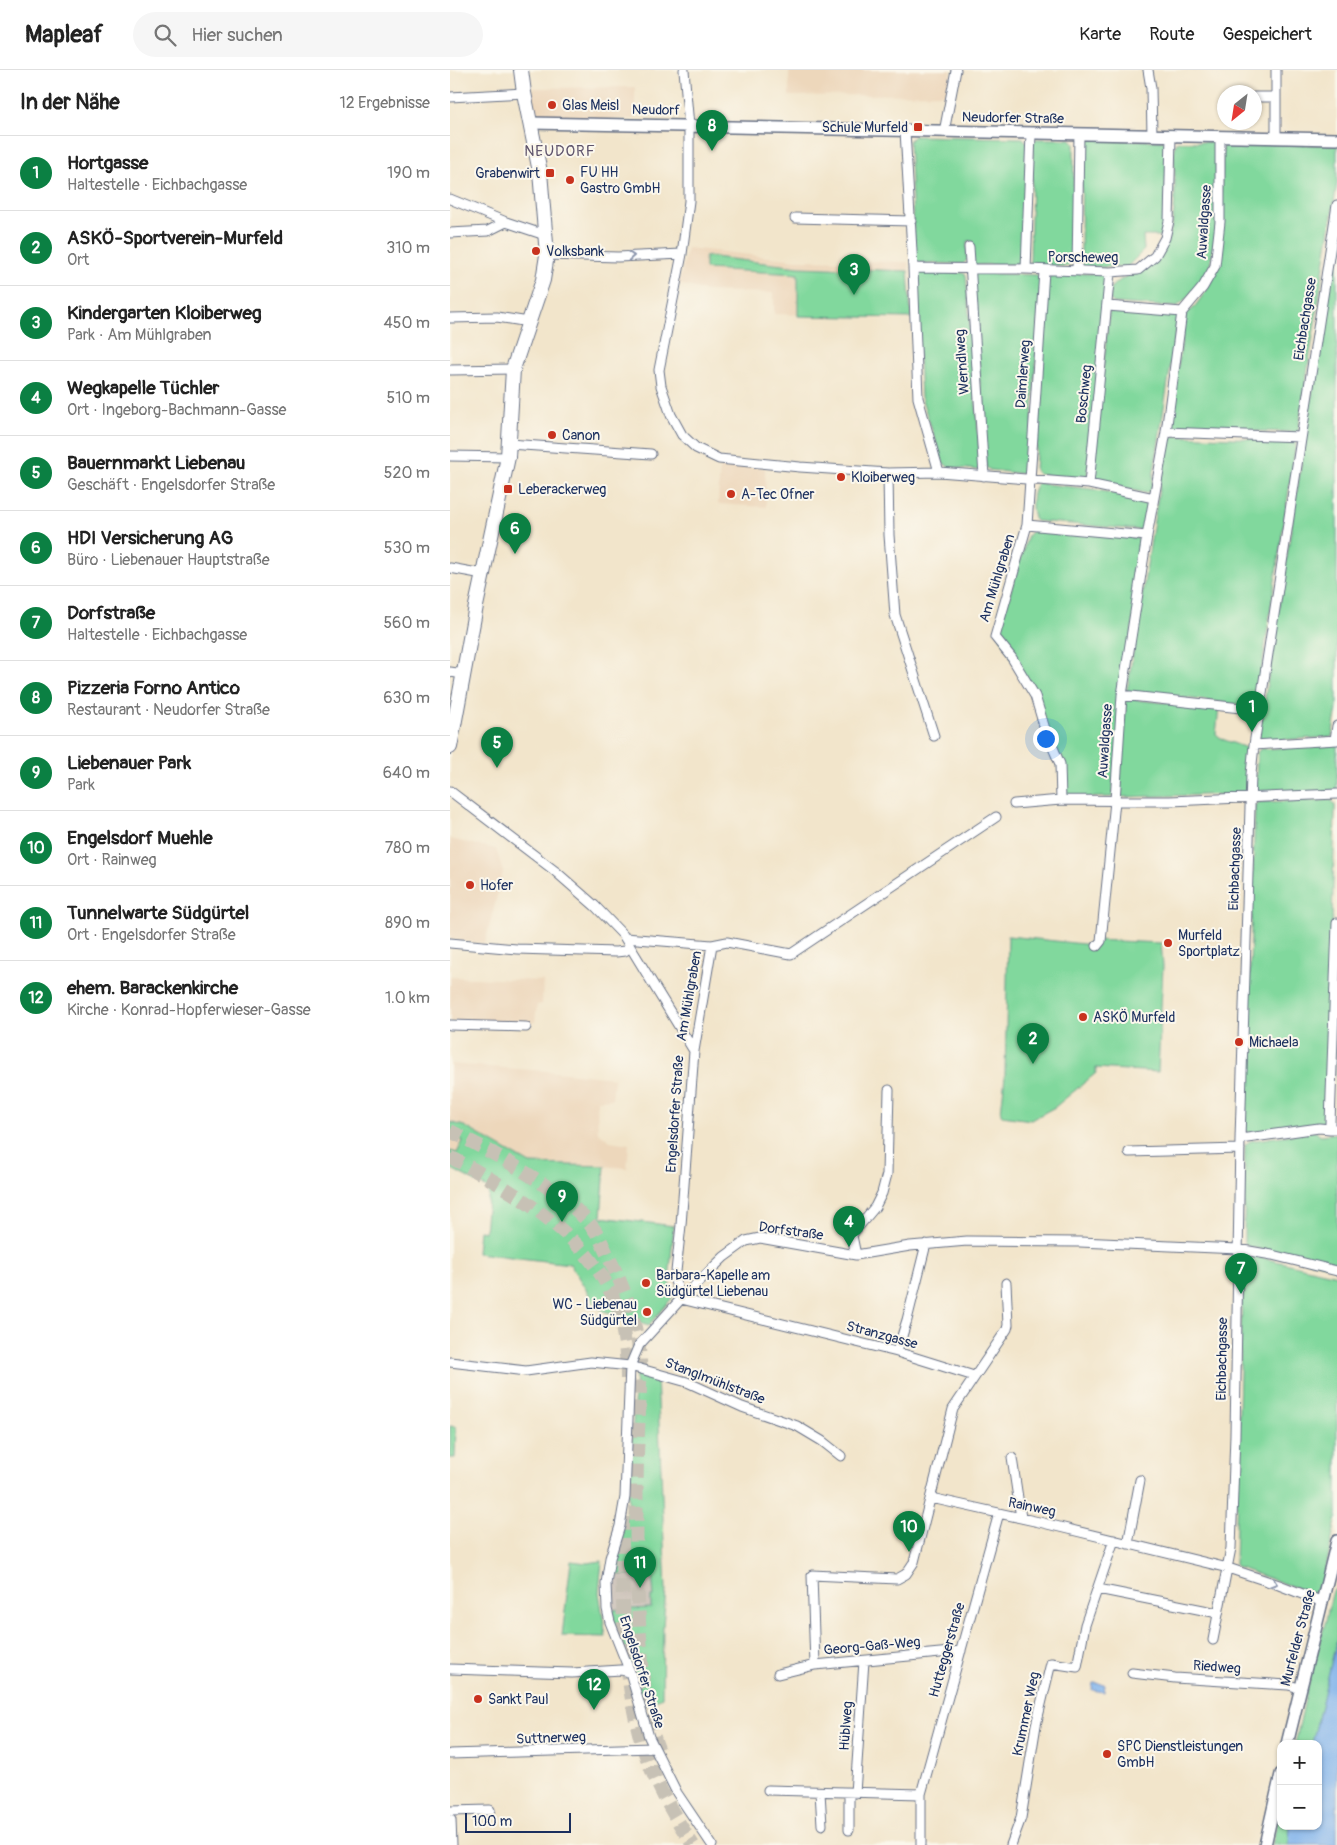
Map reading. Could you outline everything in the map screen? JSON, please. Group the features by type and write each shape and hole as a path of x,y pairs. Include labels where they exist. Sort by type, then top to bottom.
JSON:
{"main road":[{"path":"450,747 457,673 483,574 508,451 513,369 543,280 547,255 540,172 521,70"}],"street":[{"path":"684,70 690,126 689,201 682,254 659,370 661,386 671,415 682,435 696,448 719,459 888,473 939,472 1089,484 1154,498"},
{"path":"944,132 956,70"},
{"path":"1148,70 1151,88 1152,135"},
{"path":"1276,70 1276,138"},
{"path":"450,97 524,93"},
{"path":"1262,97 1276,97"},
{"name":"Neudorf","path":"531,123 690,126"},
{"name":"Neudorfer Straße","path":"690,126 1337,139"},
{"path":"904,131 913,268 918,398 939,472"},
{"path":"1026,269 1031,133"},
{"path":"1077,271 1079,134"},
{"name":"Porscheweg","path":"913,268 1110,272 1138,270 1155,256 1165,238 1169,221 1170,135"},
{"name":"Auwaldgasse","path":"1096,946 1101,941 1115,801 1122,695 1147,536 1166,432 1182,312 1203,287 1215,266 1220,222 1220,137"},
{"path":"450,199 506,222 545,235"},
{"name":"Eichbachgasse","path":"1228,1568 1231,1548 1235,1435 1240,1139 1250,798 1254,745 1337,205"},
{"path":"796,218 910,221"},
{"path":"450,233 488,231 506,222"},
{"name":"Werndlweg","path":"969,247 984,476"},
{"path":"547,255 618,257 682,254"},
{"name":"Daimlerweg","path":"1030,479 1044,271"},
{"name":"Boschweg","path":"1089,484 1110,272"},
{"path":"1108,306 1182,312"},
{"path":"450,318 497,317 529,322"},
{"path":"450,370 513,369"},
{"path":"1166,432 1301,437"},
{"path":"450,456 508,451 650,454"},
{"path":"888,473 889,535 895,615 934,736"},
{"name":"Am Mühlgraben","path":"1030,479 1027,525 995,637 1012,658 1035,696 1045,729 1060,764 1062,800"},
{"path":"1027,525 1147,536"},
{"path":"450,568 483,574"},
{"path":"1122,695 1259,710"},
{"path":"1254,745 1336,740 1337,726"},
{"name":"Engelsdorfer Straße","path":"450,791 555,871 595,906 625,938 694,1051 681,1226 674,1281 681,1299"},
{"path":"1014,804 1062,800 1115,801 1337,794"},
{"name":"Am Mühlgraben","path":"625,938 712,945 726,942 791,954 996,817"},
{"path":"1240,1139 1319,1128 1334,1129 1337,923"},
{"path":"450,944 517,949 616,952 625,951 630,947"},
{"name":"Am Mühlgraben","path":"694,1051 712,945"},
{"path":"450,1025 526,1028"},
{"path":"856,1254 852,1236 879,1200 887,1174 889,1090"},
{"path":"1129,1152 1240,1149"},
{"name":"Dorfstraße","path":"639,1345 681,1299 732,1250 749,1239 760,1238 856,1254 926,1244 967,1241 1080,1242 1238,1249 1272,1255 1337,1271"},
{"path":"897,1352 908,1320 926,1244"},
{"path":"931,1498 953,1409 1008,1325 1006,1283"},
{"name":"Stranzgasse","path":"681,1299 897,1352 974,1376"},
{"name":"Engelsdorfer Straße","path":"639,1345 630,1366 625,1496 620,1526 610,1558 606,1584 607,1609 610,1622 630,1672 654,1748 677,1793 712,1845"},
{"name":"Stanglmühlstraße","path":"450,1362 526,1371 591,1362 630,1366 687,1382 742,1407 797,1426 842,1456"},
{"path":"1012,1458 1020,1518"},
{"path":"1128,1544 1140,1480"},
{"name":"Rainweg","path":"931,1498 1228,1568 1322,1602"},
{"name":"Georg-Gaß-Weg","path":"815,1665 812,1575 896,1579 904,1576 909,1572 917,1556 931,1498"},
{"name":"Hutteggerstraße","path":"921,1845 921,1794 999,1513"},
{"name":"Krummer Weg","path":"1011,1845 1021,1818 1036,1726 1051,1664 1077,1667 1085,1625 1114,1540"},
{"name":"Murfelder Straße","path":"1288,1740 1337,1541"},
{"path":"1213,1640 1228,1568"},
{"path":"1098,1589 1218,1613"},
{"name":"Georg-Gaß-Weg","path":"778,1674 815,1665 961,1651"},
{"name":"Hüblweg","path":"849,1830 864,1661"},
{"path":"450,1669 572,1673 621,1670 630,1672"},
{"name":"Riedweg","path":"1132,1673 1175,1678 1288,1685 1300,1688"},
{"name":"Suttnerweg","path":"450,1754 654,1748"},
{"path":"1265,1845 1279,1785"},
{"path":"768,1790 921,1794"},
{"path":"820,1792 822,1825"},
{"path":"452,1845 451,1816 490,1810"}],"shaded area":[{"path":"789,70 951,70 946,94 789,96"},
{"path":"635,87 635,119 544,119 533,108 528,96 532,88"},
{"path":"687,248 796,260 908,262 911,318 774,314 774,293 707,291 679,284"},
{"path":"720,463 765,468 766,507 718,504"},
{"path":"450,839 496,849 503,872 485,943 450,940"},
{"path":"450,977 543,981 542,1004 537,1005 535,1022 525,1024 450,1022"},
{"path":"450,1064 614,1078 612,1099 597,1100 598,1132 610,1141 629,1144 627,1168 530,1164 464,1126 450,1122"},
{"path":"450,1135 463,1141 450,1166"},
{"path":"652,1573 654,1596 651,1596 651,1608 612,1610 610,1584 612,1575"}],"green space":[{"path":"914,136 1023,138 1027,143 1024,262 1021,264 974,265 972,241 967,241 967,260 963,264 919,263 915,259 909,141"},
{"path":"1036,139 1071,139 1074,143 1073,262 1068,266 1034,266 1030,261 1033,143"},
{"path":"1087,139 1163,141 1167,147 1165,211 1161,236 1143,236 1144,250 1127,267 1085,267 1081,262 1082,144"},
{"path":"1178,142 1213,142 1216,145 1217,227 1209,271 1187,298 1176,307 1114,303 1110,300 1111,287 1125,277 1145,269 1166,244 1174,213 1174,147"},
{"path":"1228,143 1337,145 1337,183 1298,431 1296,432 1172,429 1169,427 1186,313 1193,309 1206,291 1217,268 1223,147"},
{"path":"1337,233 1337,708 1332,737 1262,741 1259,737"},
{"path":"705,256 799,267 908,271 911,318 798,316 798,274 705,269"},
{"path":"921,271 963,273 966,275 981,469 978,470 949,467 943,463 921,397 915,277"},
{"path":"975,273 1037,275 1041,280 1029,471 1024,474 990,470 986,467 972,276"},
{"path":"1051,273 1102,274 1107,280 1087,477 1083,480 1038,474 1035,470 1047,277"},
{"path":"1113,310 1175,314 1178,318 1151,490 1146,493 1094,482 1092,478 1109,313"},
{"path":"1172,436 1293,440 1296,443 1256,705 1127,691 1167,439"},
{"path":"1037,483 1091,489 1145,499 1149,502 1145,527 1141,530 1036,521 1032,502 1033,492"},
{"path":"1036,528 1137,538 1142,545 1112,797 1068,798 1065,794 1050,733 998,632 1028,535"},
{"path":"1126,699 1219,708 1216,734 1222,739 1249,749 1247,790 1242,794 1121,797 1119,793"},
{"path":"1337,745 1337,791 1259,793 1256,790 1257,753 1260,749"},
{"path":"1332,800 1335,806 1327,1118 1323,1122 1249,1133 1245,1130 1255,805 1259,802"},
{"name":"ASKÖ Murfeld","path":"1008,936 1093,945 1095,940 1161,943 1163,966 1158,1072 1096,1068 1096,1073 1055,1107 1031,1120 1002,1116 1005,1076"},
{"path":"1337,1006 1337,1125 1335,1123"},
{"path":"450,1122 464,1126 530,1164 605,1166 601,1217 674,1226 669,1280 672,1298 649,1325 597,1307 570,1264 477,1253 479,1231 485,1232 489,1189 450,1168 452,1162 450,1160 450,1151 457,1153 463,1141 450,1135"},
{"path":"1314,1131 1321,1135 1337,1133 1337,1268 1247,1246 1244,1242 1245,1145 1250,1141"},
{"path":"1249,1255 1337,1275 1337,1516 1320,1596 1237,1567 1235,1564 1243,1259"},
{"path":"636,1372 657,1376 666,1590 663,1626 662,1697 644,1706 635,1672 614,1621 612,1610 651,1608 651,1596 654,1596 652,1573 612,1575 628,1507"},
{"path":"450,1426 456,1427 455,1458 450,1458"},
{"path":"571,1561 587,1563 602,1561 599,1592 606,1637 562,1636"},
{"path":"1337,1588 1337,1639 1313,1740 1296,1740 1311,1673 1333,1591"},
{"path":"1277,1822 1277,1830 1290,1830 1289,1845 1272,1845"}],"water":[{"path":"1337,1639 1337,1845 1289,1845 1290,1830 1322,1830 1322,1740 1313,1740"},
{"path":"1093,1683 1105,1684 1104,1692 1092,1690"}],"tunnel":[{"path":"450,1131 529,1175 549,1188 584,1217 596,1232 620,1281 629,1305 640,1357 636,1524 640,1637 648,1713 661,1756"},
{"path":"450,1157 493,1180 537,1210 576,1244 593,1263 606,1283 620,1317 625,1342 627,1379"},
{"path":"622,1517 625,1634 627,1663 636,1721 643,1747 659,1786 693,1845"}],"place":[{"name":"Glas Meisl","path":"552,105"},
{"name":"Schule Murfeld","path":"918,127"},
{"name":"Pizzeria Forno Antico","path":"712,151"},
{"name":"Grabenwirt","path":"550,173"},
{"name":"FU HH Gastro GmbH","path":"570,180"},
{"name":"Volksbank","path":"536,251"},
{"name":"Kindergarten Kloiberweg","path":"854,295"},
{"name":"Canon","path":"552,435"},
{"name":"Kloiberweg","path":"841,477"},
{"name":"Leberackerweg","path":"508,489"},
{"name":"A-Tec Ofner","path":"731,494"},
{"name":"HDI Versicherung AG","path":"515,554"},
{"name":"Hortgasse","path":"1252,732"},
{"name":"Bauernmarkt Liebenau","path":"497,768"},
{"name":"Hofer","path":"470,885"},
{"name":"Murfeld Sportplatz","path":"1168,943"},
{"name":"ASKÖ Murfeld","path":"1083,1017"},
{"name":"Michaela","path":"1239,1042"},
{"name":"ASKÖ-Sportverein-Murfeld","path":"1033,1064"},
{"name":"Liebenauer Park","path":"562,1222"},
{"name":"Wegkapelle Tüchler","path":"849,1247"},
{"name":"Barbara-Kapelle am Südgürtel Liebenau","path":"646,1283"},
{"name":"Dorfstraße","path":"1241,1294"},
{"name":"WC - Liebenau Südgürtel","path":"647,1312"},
{"name":"Engelsdorf Muehle","path":"909,1552"},
{"name":"Tunnelwarte Südgürtel","path":"640,1588"},
{"name":"Sankt Paul","path":"478,1699"},
{"name":"ehem. Barackenkirche","path":"594,1710"},
{"name":"SPC Dienstleistungen GmbH","path":"1107,1754"}],"district":[{"name":"NEUDORF","path":"560,151"}]}
